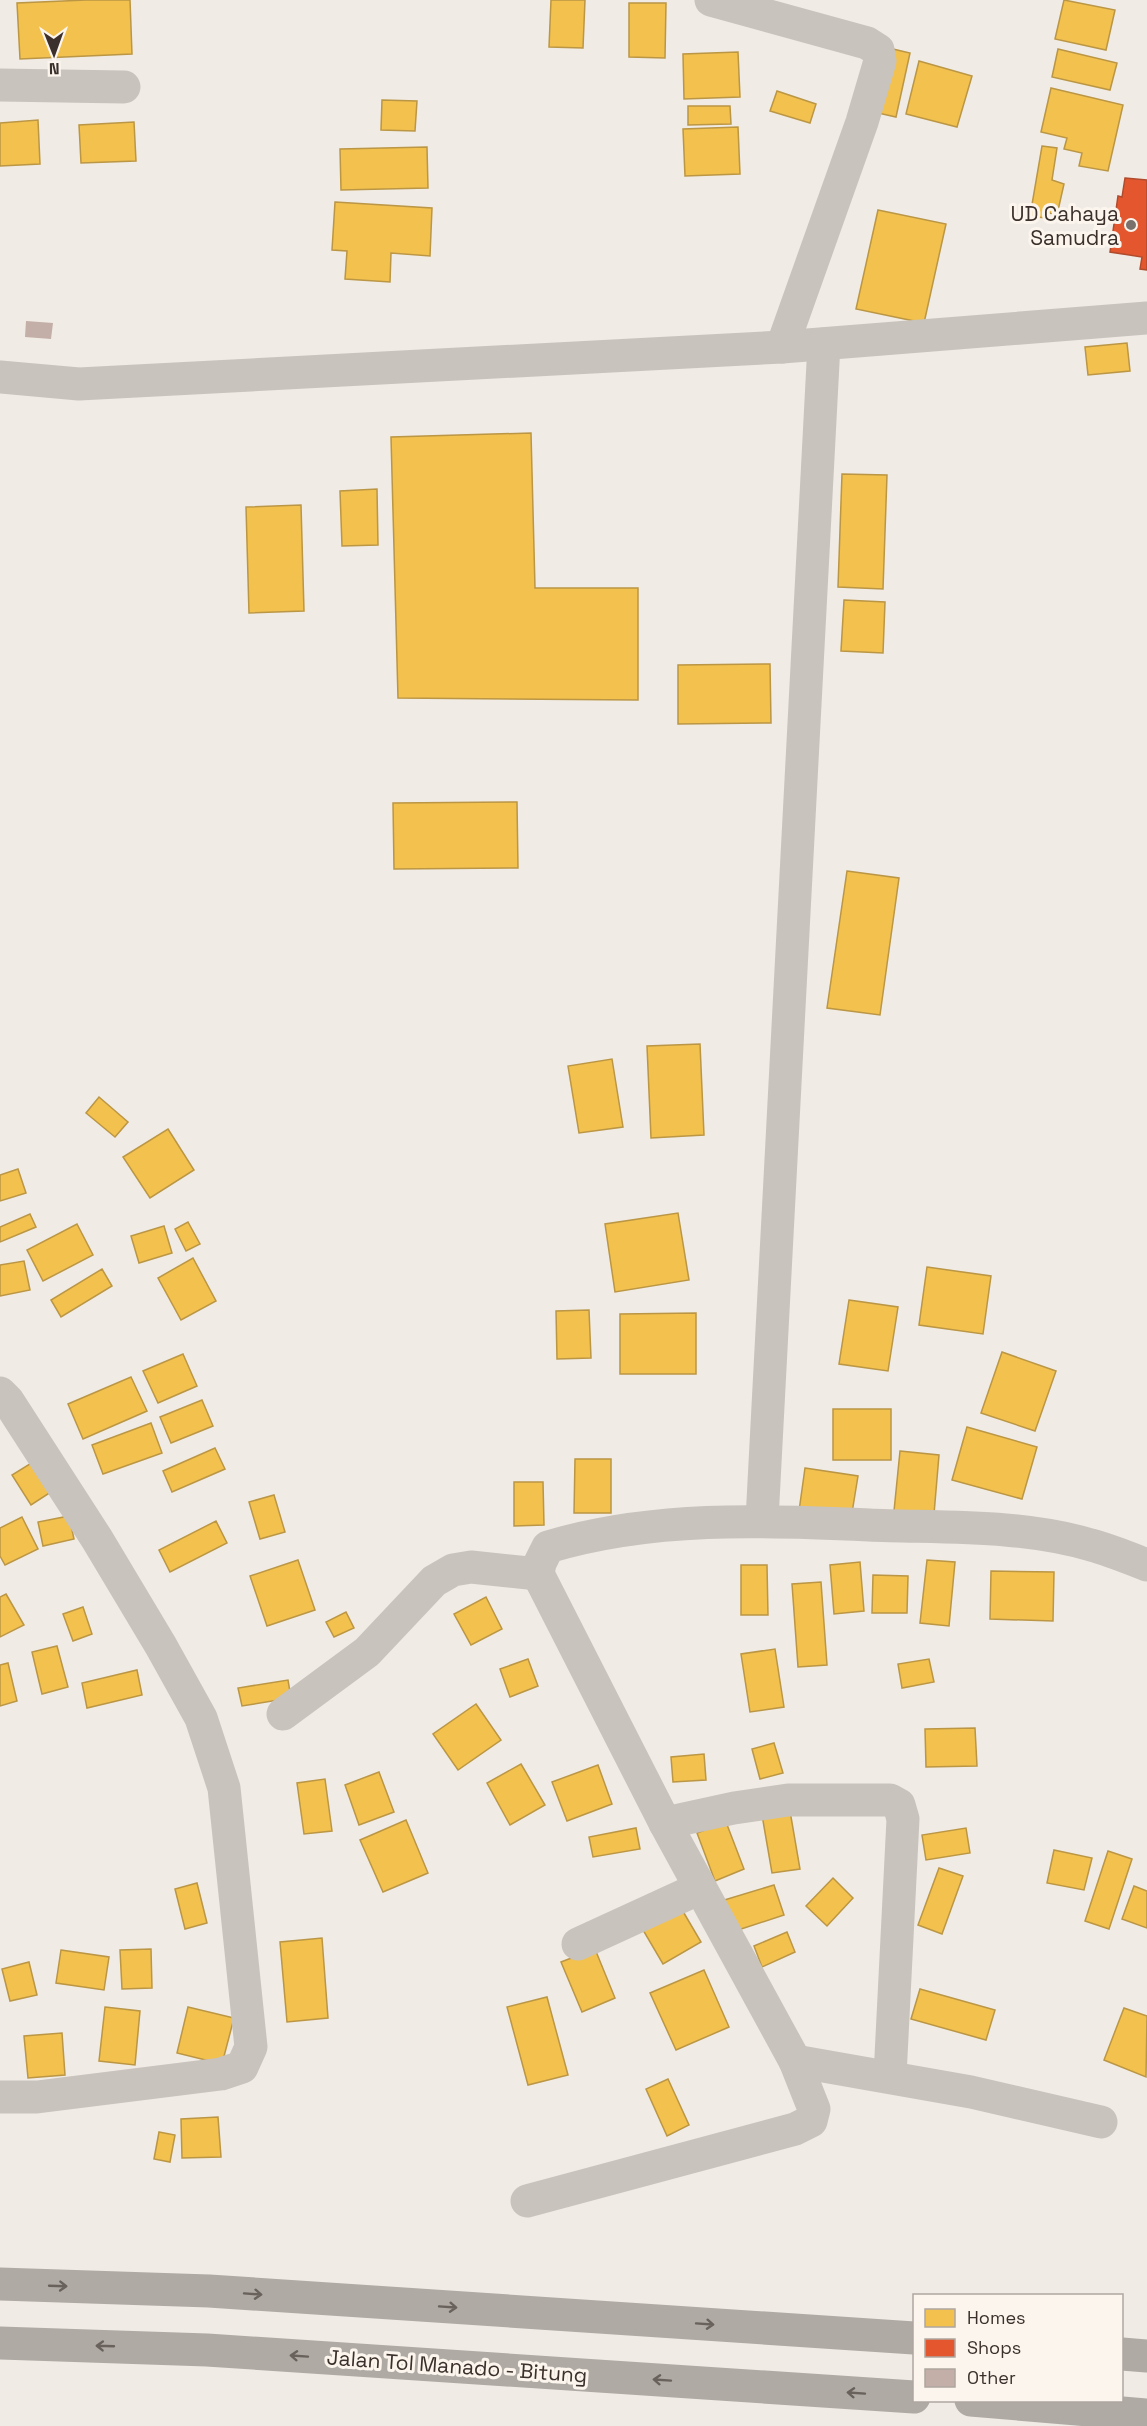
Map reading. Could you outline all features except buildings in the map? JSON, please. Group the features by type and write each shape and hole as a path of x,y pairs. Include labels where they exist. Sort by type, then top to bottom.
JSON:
{"highway":[{"path":"0,2284 209,2291 913,2338"},
{"name":"Jalan Tol Manado - Bitung","path":"0,2343 207,2350 913,2397"},
{"path":"1123,2354 1147,2356"},
{"path":"994,2402 1147,2415"}],"street":[{"path":"711,0 867,43 878,50 880,61 862,122 782,347"},
{"path":"0,85 124,87"},
{"path":"0,377 79,384 782,347 1147,318"},
{"path":"762,1520 824,344"},
{"path":"0,1394 8,1401 97,1539 201,1718 224,1788 251,2047 242,2067 221,2074 37,2097 0,2097"},
{"path":"526,2201 795,2129 811,2121 814,2109 795,2061 665,1823 538,1574 540,1563 548,1547 572,1540 699,1522 762,1520 988,1530 1042,1535 1091,1544 1147,1564"},
{"path":"283,1714 367,1652 434,1581 453,1570 471,1567 538,1574"},
{"path":"665,1823 734,1808 788,1800 890,1800 899,1805 903,1819 890,2076"},
{"path":"578,1944 700,1888"},
{"path":"795,2061 971,2092 1101,2122"}],"place":[{"name":"UD Cahaya Samudra","path":"1131,225"}]}
